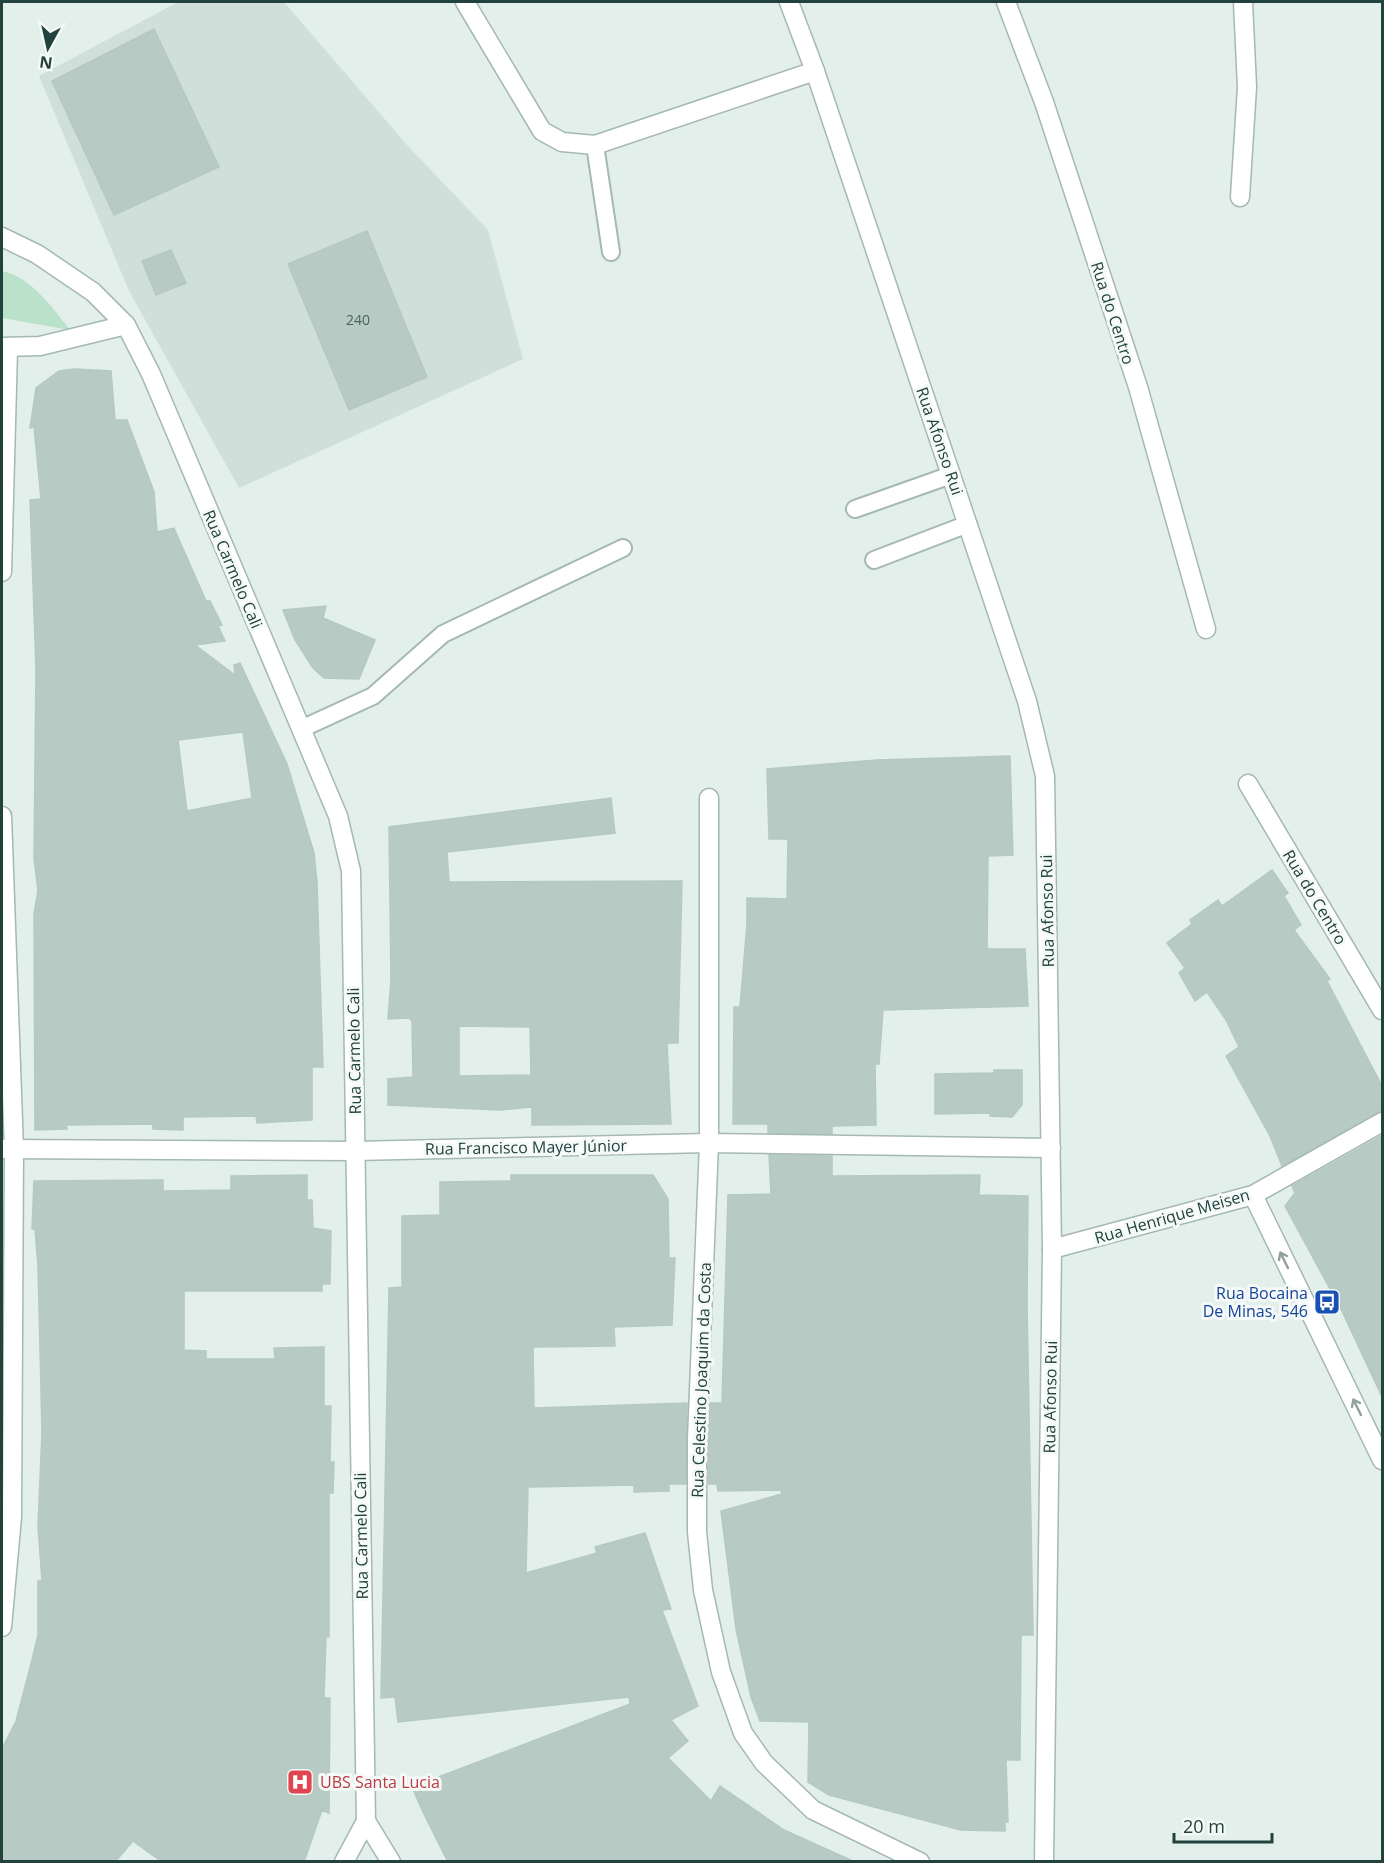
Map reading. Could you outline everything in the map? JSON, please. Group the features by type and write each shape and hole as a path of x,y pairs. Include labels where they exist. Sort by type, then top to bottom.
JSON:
{"street":[{"path":"465,2 542,131 562,142 595,145 815,71"},
{"name":"Rua Afonso Rui","path":"789,2 815,71 1027,701 1045,776 1052,1249 1044,1862"},
{"name":"Rua do Centro","path":"1006,2 1044,102 1138,387 1206,629"},
{"path":"1240,197 1247,87 1244,2"},
{"name":"Rua Carmelo Cali","path":"2,237 37,254 93,292 126,326 151,374 338,816 351,871 366,1821"},
{"path":"2,572 5,348 40,346 126,326"},
{"name":"Rua do Centro","path":"1248,784 1383,1010"},
{"name":"Rua Celestino Joaquim da Costa","path":"710,798 709,1143 697,1439 697,1532 703,1590 722,1672 743,1732 772,1771 813,1810 920,1862"},
{"path":"2,816 12,1517 2,1627"},
{"name":"Rua Henrique Meisen","path":"1052,1249 1252,1195 1383,1122"},
{"name":"Rua Francisco Mayer Júnior","path":"8,1149 355,1151 709,1143 1051,1148"},
{"path":"1252,1195 1383,1460"},
{"path":"344,1862 366,1821"},
{"path":"366,1821 391,1862"}],"lane":[{"path":"595,145 611,252"},
{"path":"855,508 951,475"},
{"path":"874,560 968,524"},
{"path":"301,729 374,696 443,634 623,548"}],"shaded area":[{"path":"178,2 284,2 408,146 488,230 523,359 239,488 129,291 39,76"}],"green space":[{"path":"2,271 13,274 32,286 70,330 2,318"}],"building":[{"path":"154,29 219,167 114,215 52,81"},
{"path":"367,231 427,377 349,410 288,264"},
{"path":"171,250 186,283 156,295 142,261"},
{"path":"74,369 111,371 115,420 127,420 154,492 157,532 174,528 206,601 210,601 222,625 218,626 225,641 195,645 235,675 234,665 240,663 287,764 314,853 317,883 323,1067 312,1067 312,1120 257,1123 256,1116 183,1117 183,1130 153,1129 153,1124 66,1125 67,1129 35,1130 34,914 38,891 34,858 36,668 30,500 41,499 34,427 30,428 36,388 59,371","holes":["243,732 252,798 187,811 178,740"]},
{"path":"326,606 323,618 375,640 359,679 324,678 313,668 295,640 283,610"},
{"path":"1010,756 1013,855 988,856 987,949 1025,949 1028,1006 883,1010 879,1064 875,1064 876,1125 832,1126 832,1134 768,1133 768,1124 733,1124 734,1007 740,1007 747,898 787,899 788,839 769,839 767,769 877,760"},
{"path":"611,798 615,833 447,852 449,882 682,881 678,1043 667,1043 671,1124 532,1125 532,1107 500,1110 388,1105 388,1079 413,1077 412,1021 409,1018 388,1019 391,980 389,827","holes":["459,1026 530,1027 531,1075 459,1076"]},
{"path":"1272,870 1288,893 1284,896 1301,925 1294,930 1330,979 1327,981 1383,1088 1383,1111 1282,1166 1270,1136 1226,1056 1239,1047 1226,1020 1207,992 1195,1001 1179,973 1185,968 1167,943 1192,924 1190,920 1218,900 1222,906"},
{"path":"994,1070 1022,1070 1022,1105 1012,1117 990,1116 990,1113 935,1114 935,1074 994,1073"},
{"path":"1383,1135 1383,1399 1342,1311 1285,1206 1295,1193 1292,1186"},
{"path":"769,1155 832,1156 832,1176 980,1175 979,1195 1028,1196 1027,1302 1033,1635 1021,1635 1020,1760 1006,1760 1008,1822 1005,1822 1005,1831 961,1830 829,1795 808,1782 809,1722 760,1721 751,1697 736,1629 721,1511 782,1494 781,1490 718,1491 717,1484 708,1484 708,1439 710,1403 722,1403 728,1195 771,1194"},
{"path":"307,1175 307,1200 312,1200 313,1228 331,1231 330,1284 322,1284 322,1291 184,1291 184,1350 206,1351 206,1359 275,1359 274,1348 324,1347 324,1406 331,1406 330,1462 334,1462 333,1493 329,1493 329,1637 326,1637 324,1698 330,1698 329,1813 322,1810 304,1862 162,1862 133,1841 115,1862 2,1862 2,1749 16,1721 38,1635 38,1581 42,1581 38,1526 42,1432 38,1266 35,1229 32,1229 34,1181 163,1180 163,1191 231,1190 231,1176"},
{"path":"511,1175 653,1175 668,1199 669,1258 675,1258 672,1325 614,1327 615,1346 533,1347 534,1408 687,1403 686,1484 669,1484 669,1491 634,1492 634,1485 528,1487 526,1573 597,1553 595,1547 645,1533 671,1609 662,1610 698,1706 671,1720 688,1741 668,1758 711,1801 720,1786 784,1830 855,1862 448,1862 412,1787 630,1704 629,1697 398,1722 395,1697 381,1698 389,1288 402,1287 402,1216 440,1215 440,1182 511,1181"}],"place":[{"name":"Rua Bocaina De Minas, 546","path":"1327,1302"},
{"name":"UBS Santa Lucia","path":"300,1782"}]}
